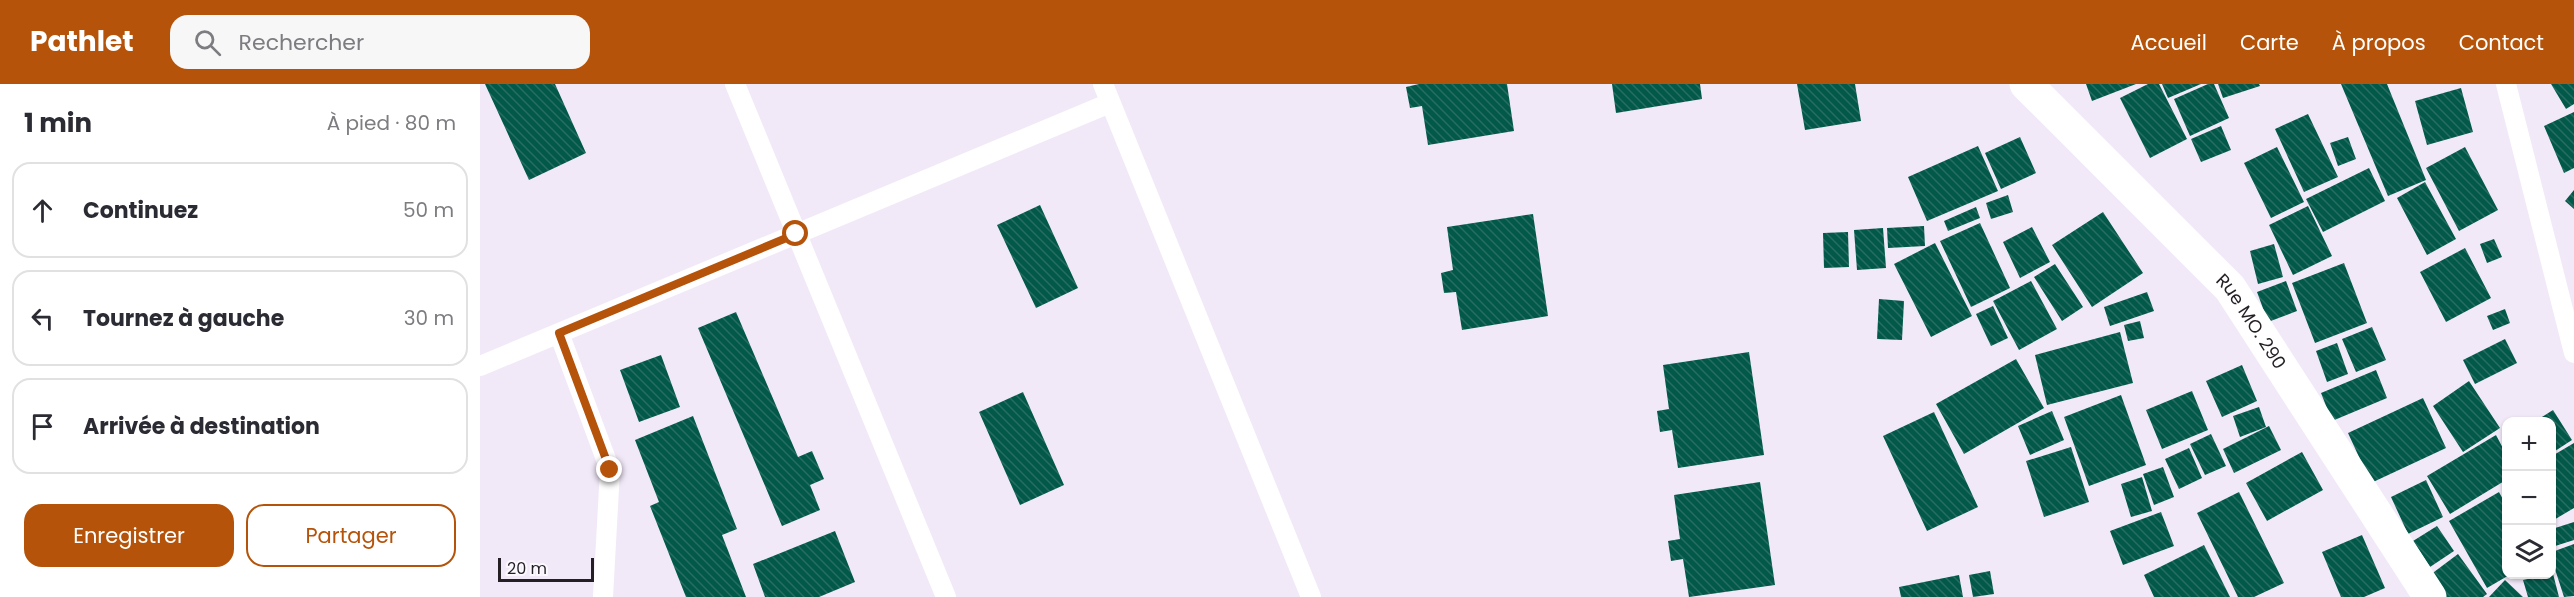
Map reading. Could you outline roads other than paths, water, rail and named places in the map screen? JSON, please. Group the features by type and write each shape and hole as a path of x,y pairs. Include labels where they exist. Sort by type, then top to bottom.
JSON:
{"street":[{"name":"Rue MO. 290","path":"2026,84 2230,288 2430,597"}],"lane":[{"path":"735,84 946,597"},
{"path":"1103,84 1311,597"},
{"path":"2506,84 2573,349"},
{"path":"480,366 1110,103"},
{"path":"559,333 610,470 603,597"}]}
